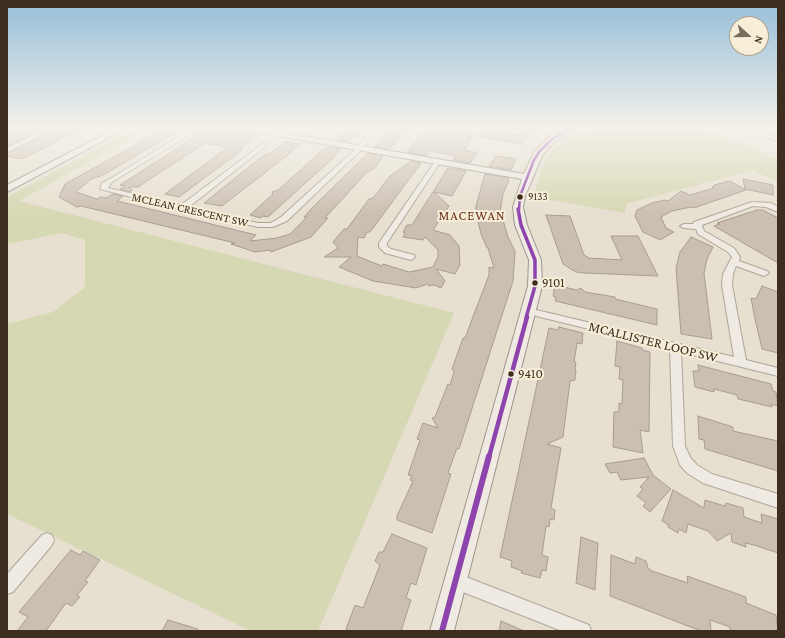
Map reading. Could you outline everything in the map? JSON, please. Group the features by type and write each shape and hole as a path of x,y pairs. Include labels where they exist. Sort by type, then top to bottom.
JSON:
{"street":[{"path":"7,182 56,157"},
{"path":"7,189 68,157"},
{"name":"MCLEAN CRESCENT SW","path":"150,157 110,181 104,187 110,191 258,225 277,224 284,219 351,157"},
{"path":"182,208 249,157"},
{"path":"409,157 527,177"},
{"path":"442,631 534,286 536,268 532,249 521,225 518,208 520,196 536,157"},
{"path":"411,257 388,251 383,247 383,243 438,162"},
{"path":"697,227 698,222 752,204 768,205 778,210"},
{"path":"684,226 697,227 701,232 731,250 736,257 728,274 727,285 741,364"},
{"path":"734,262 764,273"},
{"name":"MCALLISTER LOOP SW","path":"528,311 778,372"},
{"path":"675,348 679,446 685,461 692,469 708,479 778,500"},
{"path":"7,586 47,540"},
{"path":"456,581 583,631"}],"green space":[{"path":"82,157 99,157 19,201 454,313 318,631 251,631 7,514 7,324 53,312 85,287 85,240 62,233 7,244 7,197"},
{"path":"548,157 771,157 778,160 778,182 753,170 626,204 625,213 533,197 544,163"}],"building":[{"path":"11,157 26,157 21,159"},
{"path":"114,157 134,157 103,175 91,179 76,192 97,199 101,197 106,198 113,194 123,196 117,201 256,235 250,241 277,238 290,234 307,217 304,217 313,207 364,157 382,157 375,168 367,172 325,218 328,218 311,237 271,252 270,250 255,252 231,244 235,243 81,206 77,207 59,197 65,184"},
{"path":"164,157 184,157 138,187 129,187 132,190 130,192 120,189 125,186 120,185"},
{"path":"215,157 233,157 179,197 165,194"},
{"path":"262,157 285,157 222,206 204,203"},
{"path":"315,157 334,157 268,217 263,216 261,218 250,215 273,194 272,192 278,190"},
{"path":"455,157 474,157 470,163 453,160"},
{"path":"495,157 516,159 511,170 489,166"},
{"path":"411,161 421,163 370,232 367,232 364,238 358,237 357,256 382,266 383,264 409,272 433,267 438,257 438,250 425,237 423,240 403,237 405,233 403,232 407,225 412,225 448,168 466,171 452,196 434,192 449,206 433,230 450,235 459,246 460,265 455,274 436,269 445,281 441,288 434,285 429,286 428,284 416,288 373,281 339,267 351,257 324,257 338,248 333,242 344,229 347,229 369,199 374,197 390,176"},
{"path":"485,174 508,178 509,180 503,194 500,212 508,237 515,251 513,281 459,449 457,448 448,473 451,474 432,533 397,520 397,516 413,481 410,480 412,476 408,475 420,440 417,439 423,423 438,428 432,418 435,417 448,384 450,385 454,372 452,369 489,275 489,267 494,268 488,248 481,234 476,213 476,206"},
{"path":"743,179 773,185 773,195 745,189"},
{"path":"730,181 746,190 694,208 691,207 672,211 661,217 666,228 674,232 660,240 643,232 635,216 637,210 652,203 665,200 668,201 681,191 690,195 714,188 712,187 715,186 714,185"},
{"path":"757,210 763,210 778,218 778,263 714,226 720,224 717,223"},
{"path":"546,215 570,216 584,255 589,258 622,260 611,236 638,236 658,276 576,272 563,264"},
{"path":"691,237 713,247 707,259 704,273 712,339 681,334 676,268 680,252"},
{"path":"555,285 577,290 581,288 585,292 615,297 615,299 657,309 657,325 555,301 556,297 553,296"},
{"path":"762,286 778,292 778,353 762,349 751,298 756,299"},
{"path":"559,327 583,333 582,344 577,343 574,362 576,362 575,380 570,381 563,437 547,444 561,448 551,508 555,510 554,520 550,519 549,527 546,526 542,555 548,557 546,571 542,570 540,578 521,573 522,571 511,567 512,561 500,557 549,328 558,330"},
{"path":"617,341 642,348 642,350 650,352 649,432 640,430 643,453 613,447 614,412 619,412 619,403 622,404 623,380 619,379 620,367 615,366"},
{"path":"698,365 771,384 773,391 776,392 778,406 771,404 772,407 738,399 737,395 714,389 714,392 695,387 693,371 699,371"},
{"path":"698,416 733,427 733,431 778,441 778,471 705,449 704,440 699,439"},
{"path":"644,458 653,475 671,489 650,512 643,506 646,503 637,496 643,489 640,487 649,477 621,480 617,472 610,473 605,464"},
{"path":"673,490 704,508 705,500 725,506 726,503 743,508 744,517 762,523 761,514 778,519 778,553 754,545 745,543 746,547 732,542 731,533 717,541 708,531 688,524 686,533 679,529 678,533 668,527 669,525 662,521"},
{"path":"392,534 427,548 416,585 411,583 406,598 411,600 401,631 350,631 346,629 355,605 363,608 380,565 375,561 379,552 383,552"},
{"path":"581,537 598,543 595,590 576,583"},
{"path":"71,550 80,555 83,551 100,560 85,581 88,582 77,595 80,597 72,606 66,603 46,631 17,631 28,617 19,612"},
{"path":"611,555 635,564 636,557 646,561 648,568 652,571 688,583 687,576 746,597 746,603 776,615 778,631 730,631 730,627 710,620 711,631 701,631 610,596"},
{"path":"168,620 198,629 197,631 162,631"},
{"path":"501,621 524,631 499,631"}],"transit line":[{"path":"442,631 535,286 535,260 521,225 518,207 520,196 536,157"}],"place":[{"name":"9133","path":"520,197"},
{"name":"9101","path":"535,283"},
{"name":"9410","path":"511,374"}],"district":[{"name":"MACEWAN","path":"472,216"}]}
